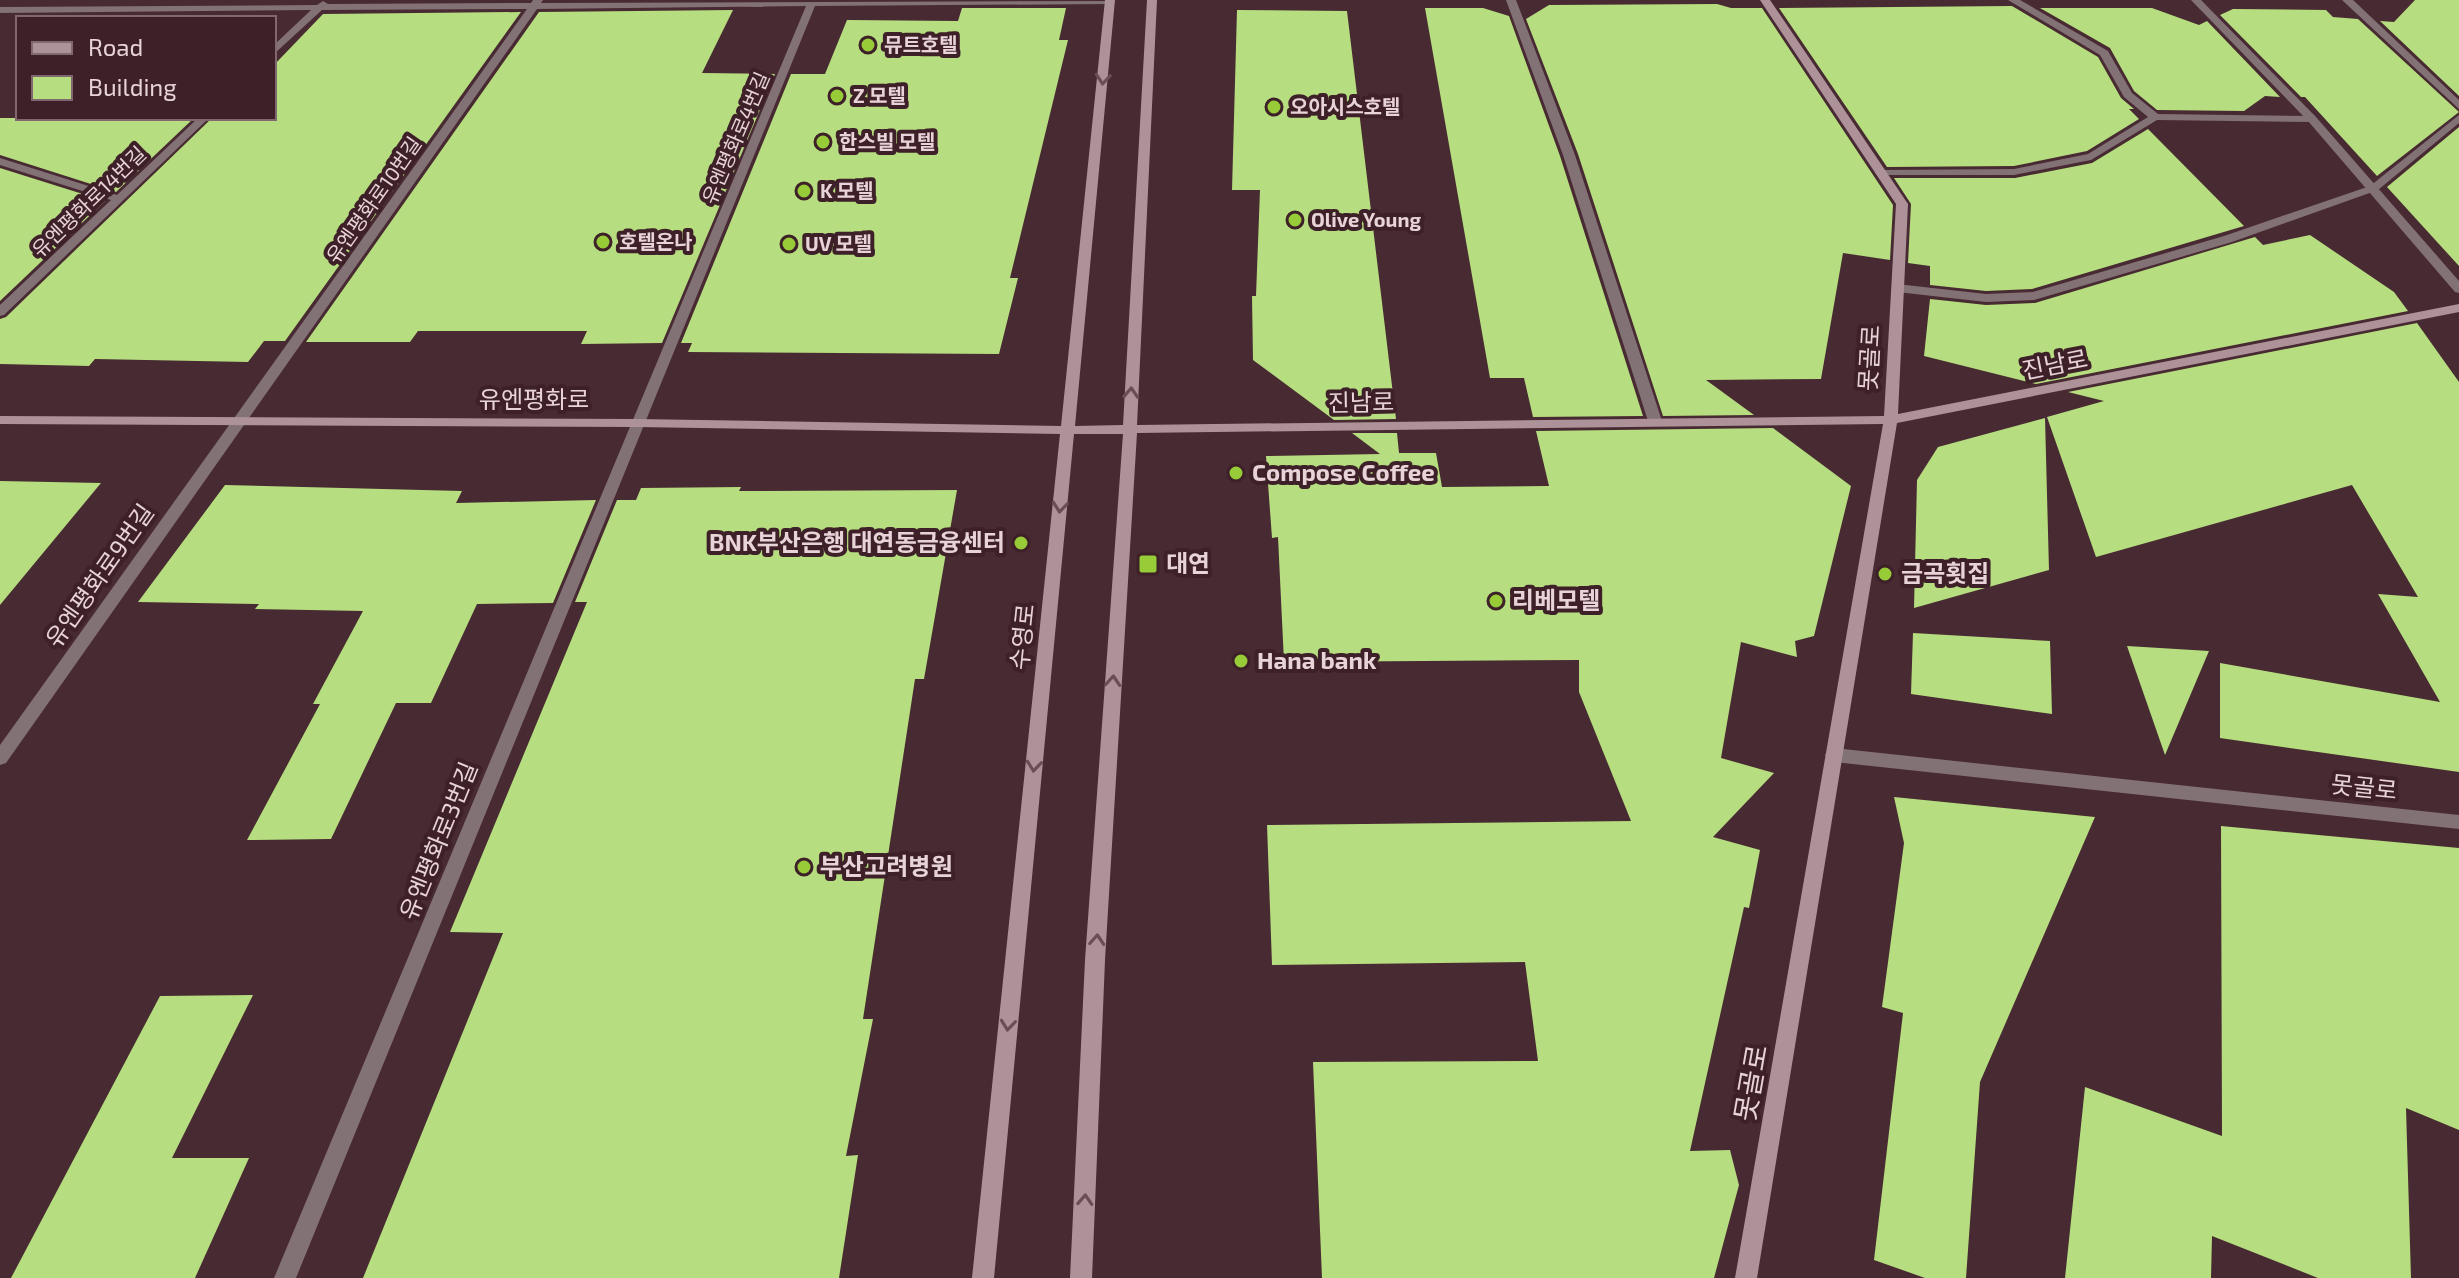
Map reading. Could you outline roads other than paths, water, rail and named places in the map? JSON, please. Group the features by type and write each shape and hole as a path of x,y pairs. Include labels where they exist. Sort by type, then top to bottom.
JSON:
{"main road":[{"path":"1081,1278 1095,960 1130,429 1152,0"},
{"name":"못골로","path":"1750,1277 1891,420 1902,204 1765,0"},
{"name":"수영로","path":"983,1278 1110,1"},
{"name":"진남로","path":"1068,430 1891,420 2459,308"},
{"name":"유엔평화로","path":"0,420 637,423 1068,430"}],"street":[{"path":"1511,0 1569,155 1655,421"},
{"path":"2013,0 2104,53 2128,95 2155,117"},
{"path":"2196,0 2312,119 2459,289"},
{"path":"2347,0 2459,106"},
{"name":"유엔평화로4번길","path":"637,423 812,1"},
{"path":"0,10 324,3 1110,1"},
{"name":"유엔평화로10번길","path":"240,421 536,2"},
{"path":"276,49 324,3"},
{"path":"1881,173 2014,172 2091,157 2155,117 2312,119"},
{"path":"1897,288 1986,298 2034,296 2228,239 2374,188 2459,118"},
{"name":"유엔평화로14번길","path":"0,312 202,120"},
{"path":"0,161 119,199"},
{"name":"유엔평화로9번길","path":"0,758 240,421"},
{"name":"유엔평화로3번길","path":"285,1278 637,423"},
{"name":"못골로","path":"1834,755 2459,822"}],"place":[{"name":"뮤트호텔","path":"868,45"},
{"name":"Z 모텔","path":"837,96"},
{"name":"오아시스호텔","path":"1274,107"},
{"name":"한스빌 모텔","path":"823,142"},
{"name":"K 모텔","path":"804,191"},
{"name":"Olive Young","path":"1295,220"},
{"name":"호텔온나","path":"603,242"},
{"name":"UV 모텔","path":"789,244"},
{"name":"Compose Coffee","path":"1236,473"},
{"name":"BNK부산은행 대연동금융센터","path":"1021,543"},
{"name":"대연","path":"1148,564"},
{"name":"금곡횟집","path":"1885,574"},
{"name":"리베모텔","path":"1496,601"},
{"name":"Hana bank","path":"1241,661"},
{"name":"부산고려병원","path":"804,867"}]}
